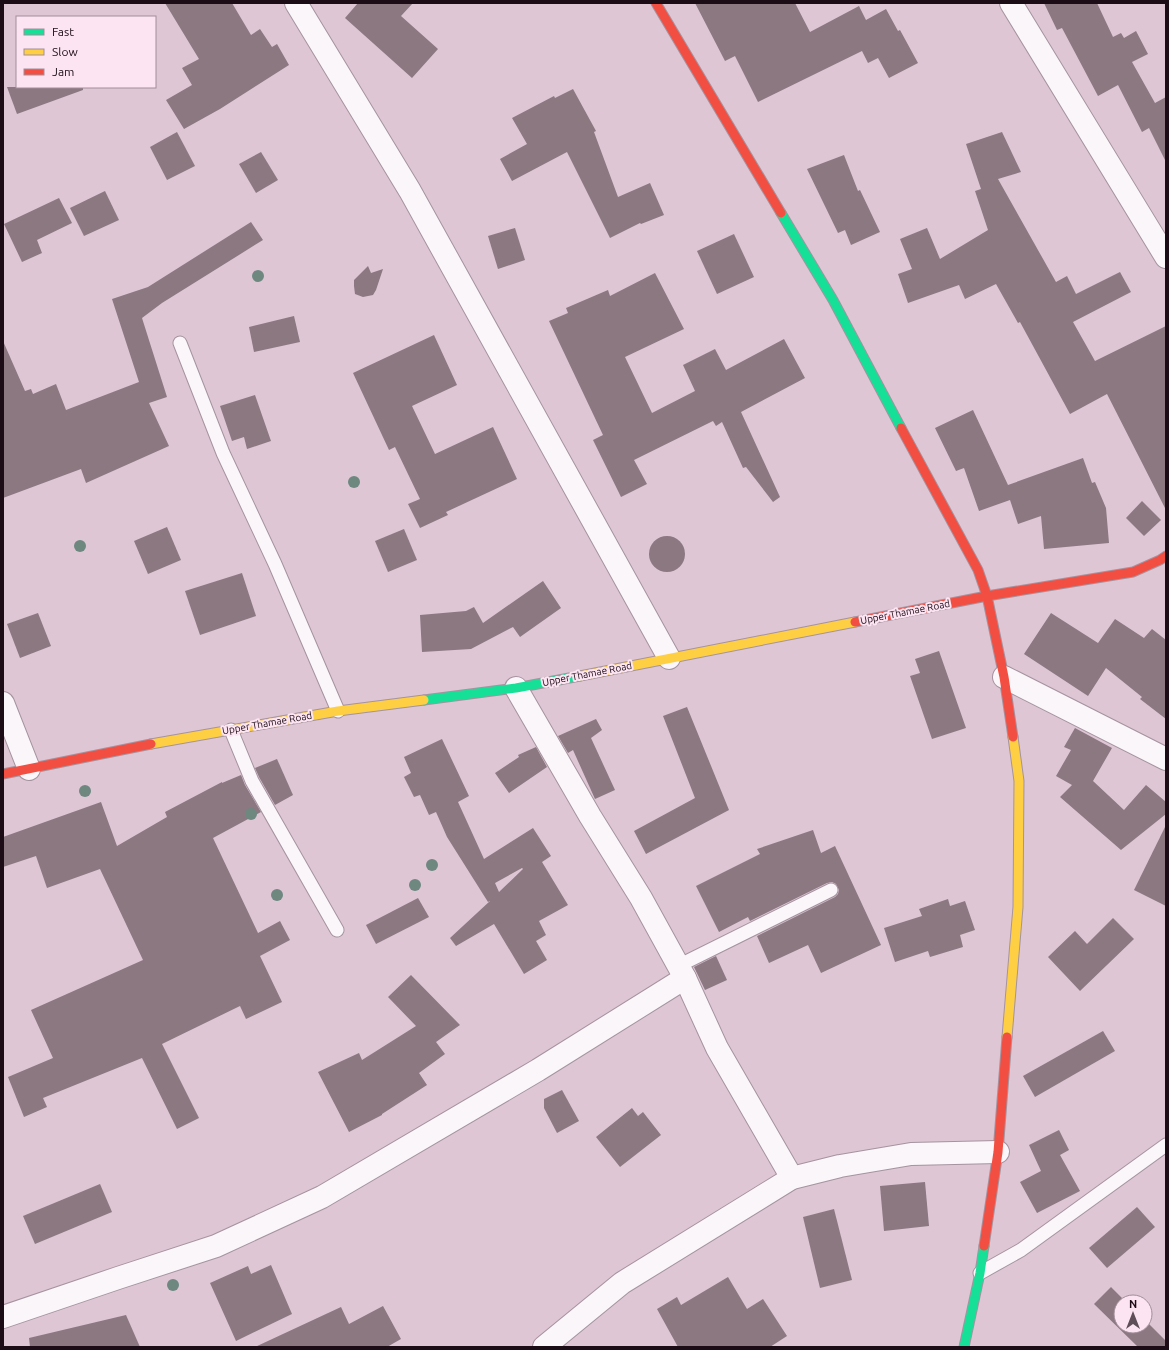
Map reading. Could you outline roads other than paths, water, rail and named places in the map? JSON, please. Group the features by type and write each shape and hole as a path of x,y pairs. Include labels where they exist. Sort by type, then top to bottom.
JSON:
{"street":[{"path":"296,3 410,191 669,658"},
{"path":"656,3 833,300 978,570 987,596 1004,678 1019,781 1018,899 998,1152 980,1273 964,1347"},
{"path":"1011,3 1166,257"},
{"name":"Upper Thamae Road","path":"3,774 162,742 338,711 516,688 987,596 1133,572 1166,556"},
{"path":"1004,678 1166,759"},
{"path":"516,688 590,816 641,898 682,972 717,1048 792,1178"},
{"path":"3,703 29,769"},
{"path":"3,1317 216,1246 322,1197 538,1070 682,972"},
{"path":"544,1347 622,1283 792,1178 840,1166 911,1154 998,1152"}],"lane":[{"path":"180,342 223,453 275,564 338,711"},
{"path":"231,730 252,781 337,930"},
{"path":"682,972 830,890"},
{"path":"980,1273 1021,1250 1166,1145"}]}
